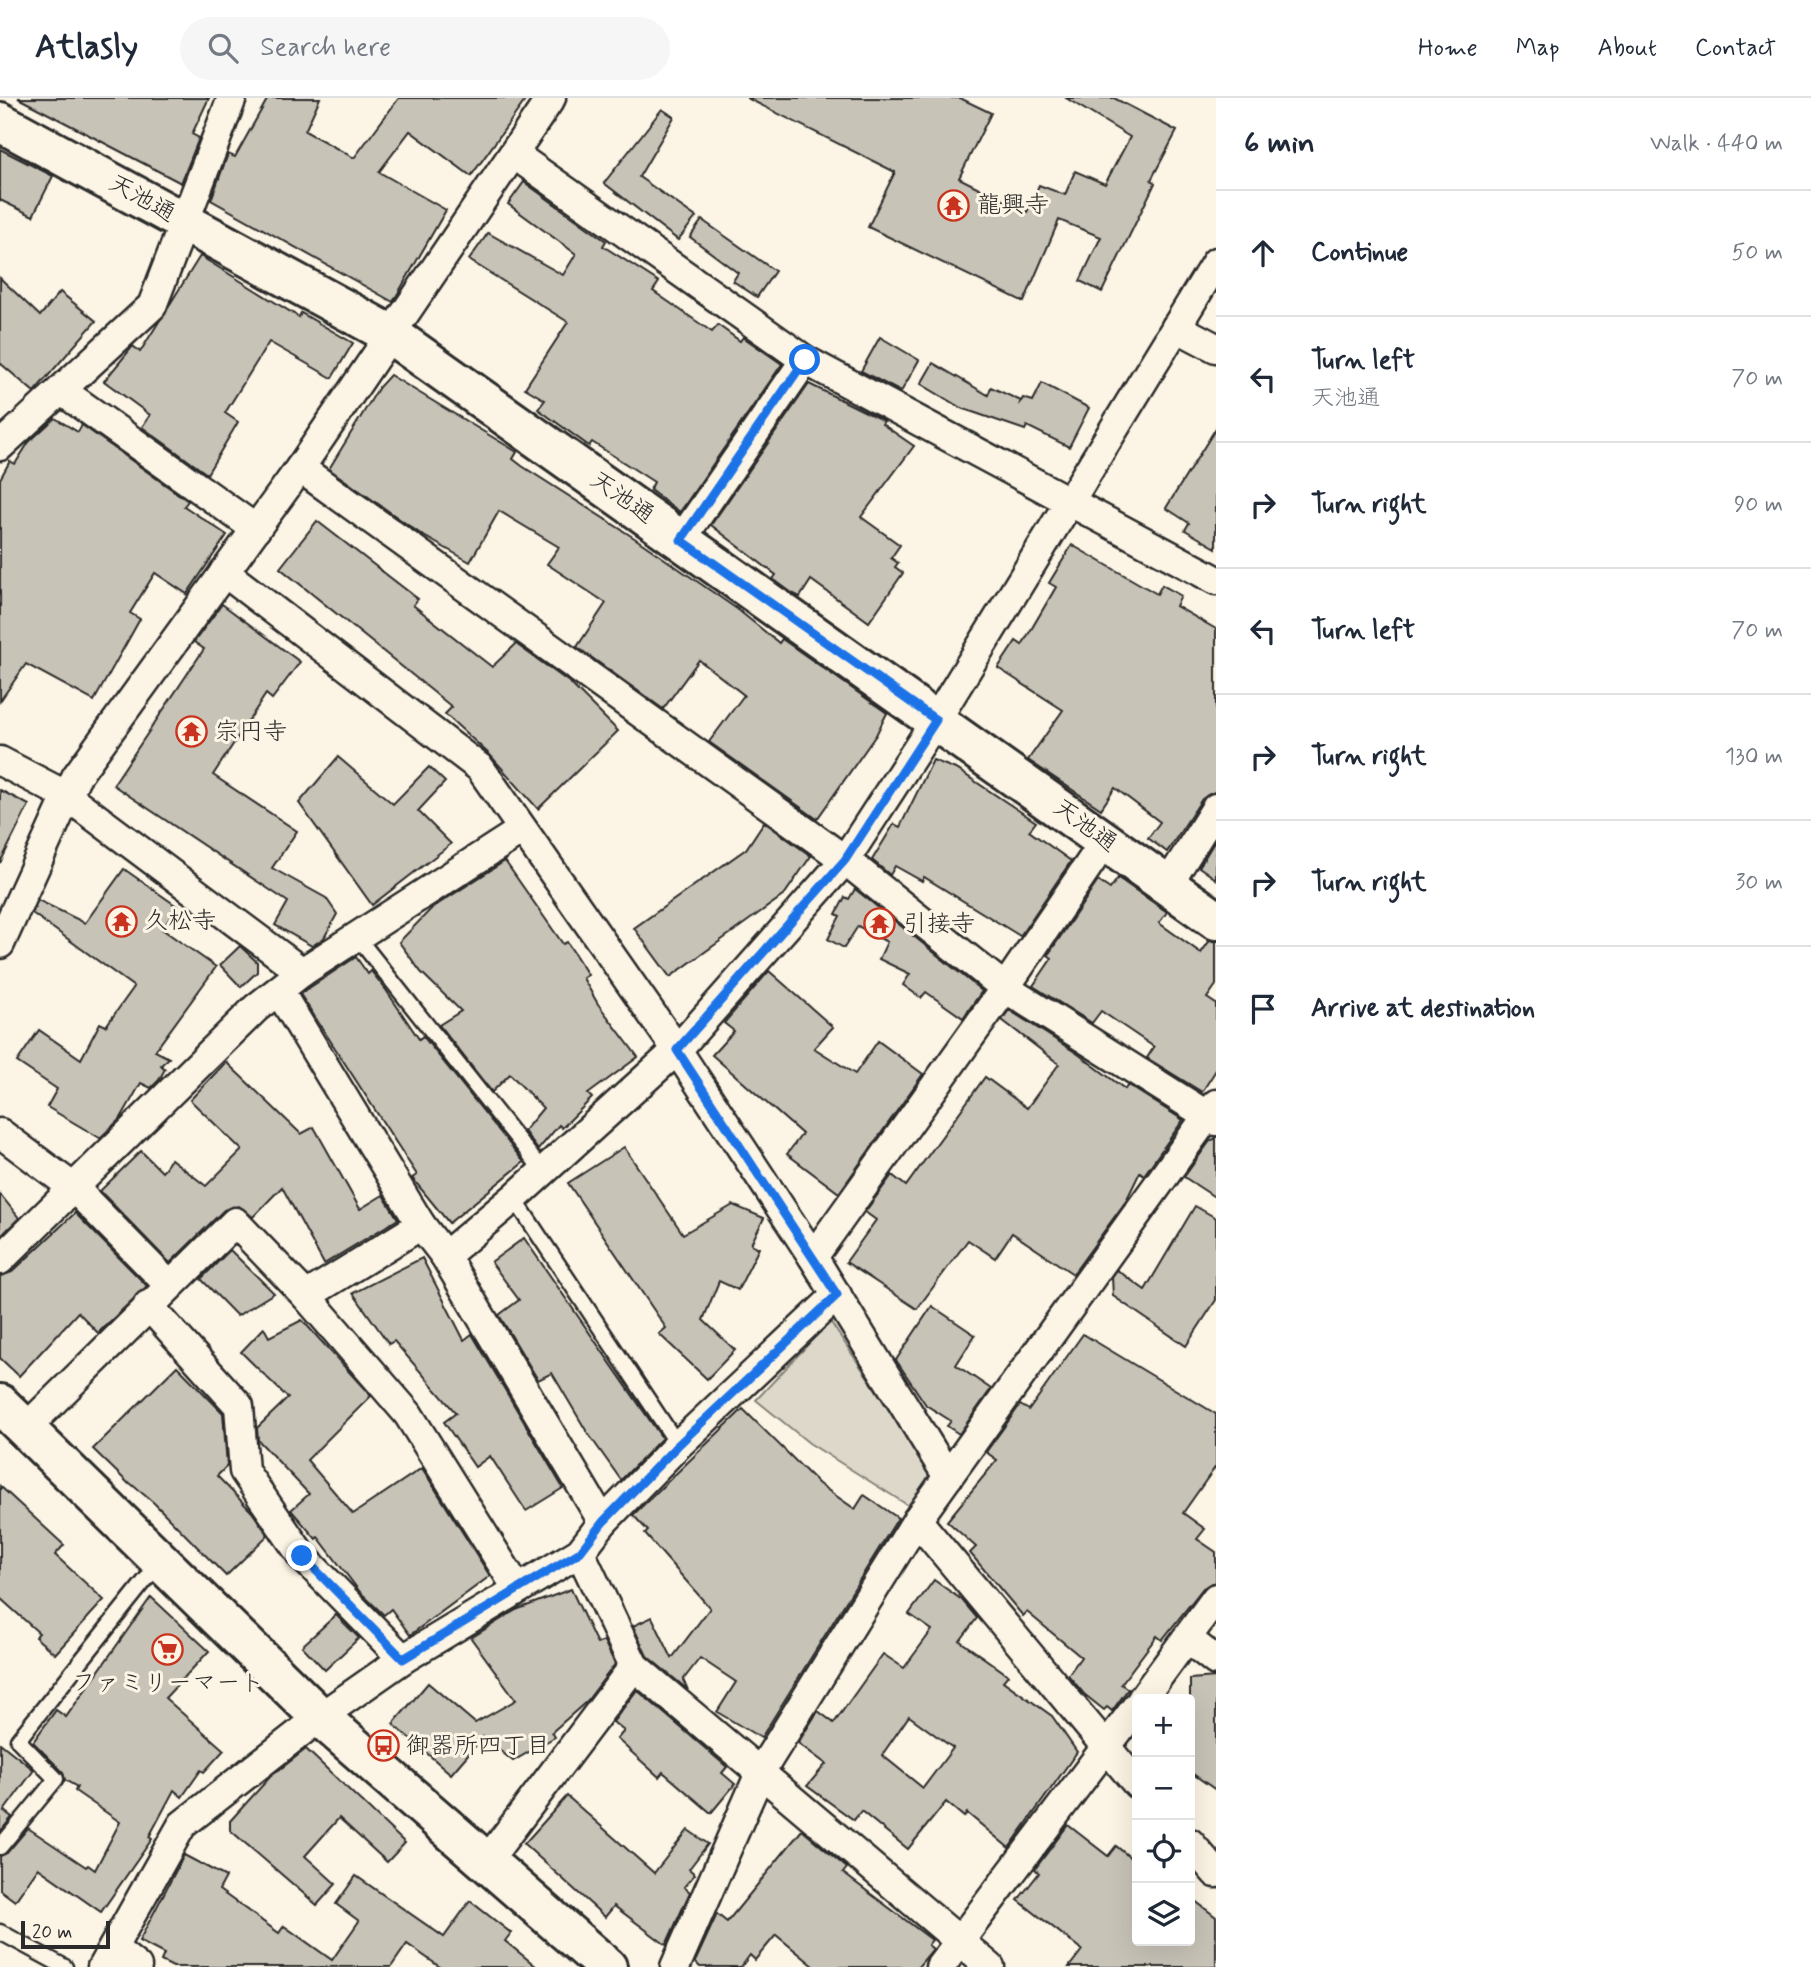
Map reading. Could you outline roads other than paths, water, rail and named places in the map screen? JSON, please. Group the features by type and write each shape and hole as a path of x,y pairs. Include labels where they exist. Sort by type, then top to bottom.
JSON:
{"street":[{"path":"0,446 152,306 232,98"},
{"path":"0,944 76,777 300,468 515,155 551,98"},
{"name":"天池通","path":"0,122 390,334 1216,920"},
{"path":"515,155 805,360 1216,580"},
{"path":"445,1256 514,1198 677,1050 845,860 936,720 1216,262"},
{"path":"1177,327 1216,348"},
{"path":"681,540 805,360"},
{"path":"62,391 256,528"},
{"path":"300,468 845,860 1005,988 1213,1114 917,1520 761,1772 675,1967"},
{"path":"224,572 480,768 677,1050 813,1257 948,1477"},
{"path":"0,761 67,796 302,972"},
{"path":"1167,886 1216,808"},
{"path":"0,1260 256,1008 302,972 522,830"},
{"path":"813,1257 1005,988 1105,841"},
{"path":"279,991 421,1225 445,1256 603,1522"},
{"path":"0,1133 75,1189 169,1285"},
{"path":"517,1588 408,1413 306,1296 235,1222 148,1305 13,1416 159,1563 320,1717 607,1967"},
{"path":"306,1296 421,1225"},
{"path":"136,1967 108,1958 182,1825 320,1717 403,1659 580,1552 603,1522 678,1445 837,1295"},
{"path":"148,1305 239,1406 244,1471 302,1556 403,1659"},
{"path":"917,1520 1132,1778"},
{"path":"580,1552 634,1666 990,1967"},
{"path":"1146,1694 1216,1598"},
{"path":"1188,1639 1216,1661"},
{"path":"487,1861 634,1666"},
{"path":"940,1967 1132,1712"},
{"path":"1195,1849 1216,1873"}],"lane":[{"path":"357,937 542,1170"},
{"path":"514,1198 678,1445"},
{"path":"0,1847 56,1779 18,1740 159,1563"},
{"path":"0,1932 65,1967"}],"place":[{"name":"龍興寺","path":"954,205"},
{"name":"宗円寺","path":"192,732"},
{"name":"久松寺","path":"121,921"},
{"name":"引接寺","path":"880,924"},
{"name":"ファミリーマート","path":"168,1649"},
{"name":"御器所四丁目","path":"383,1746"}]}
